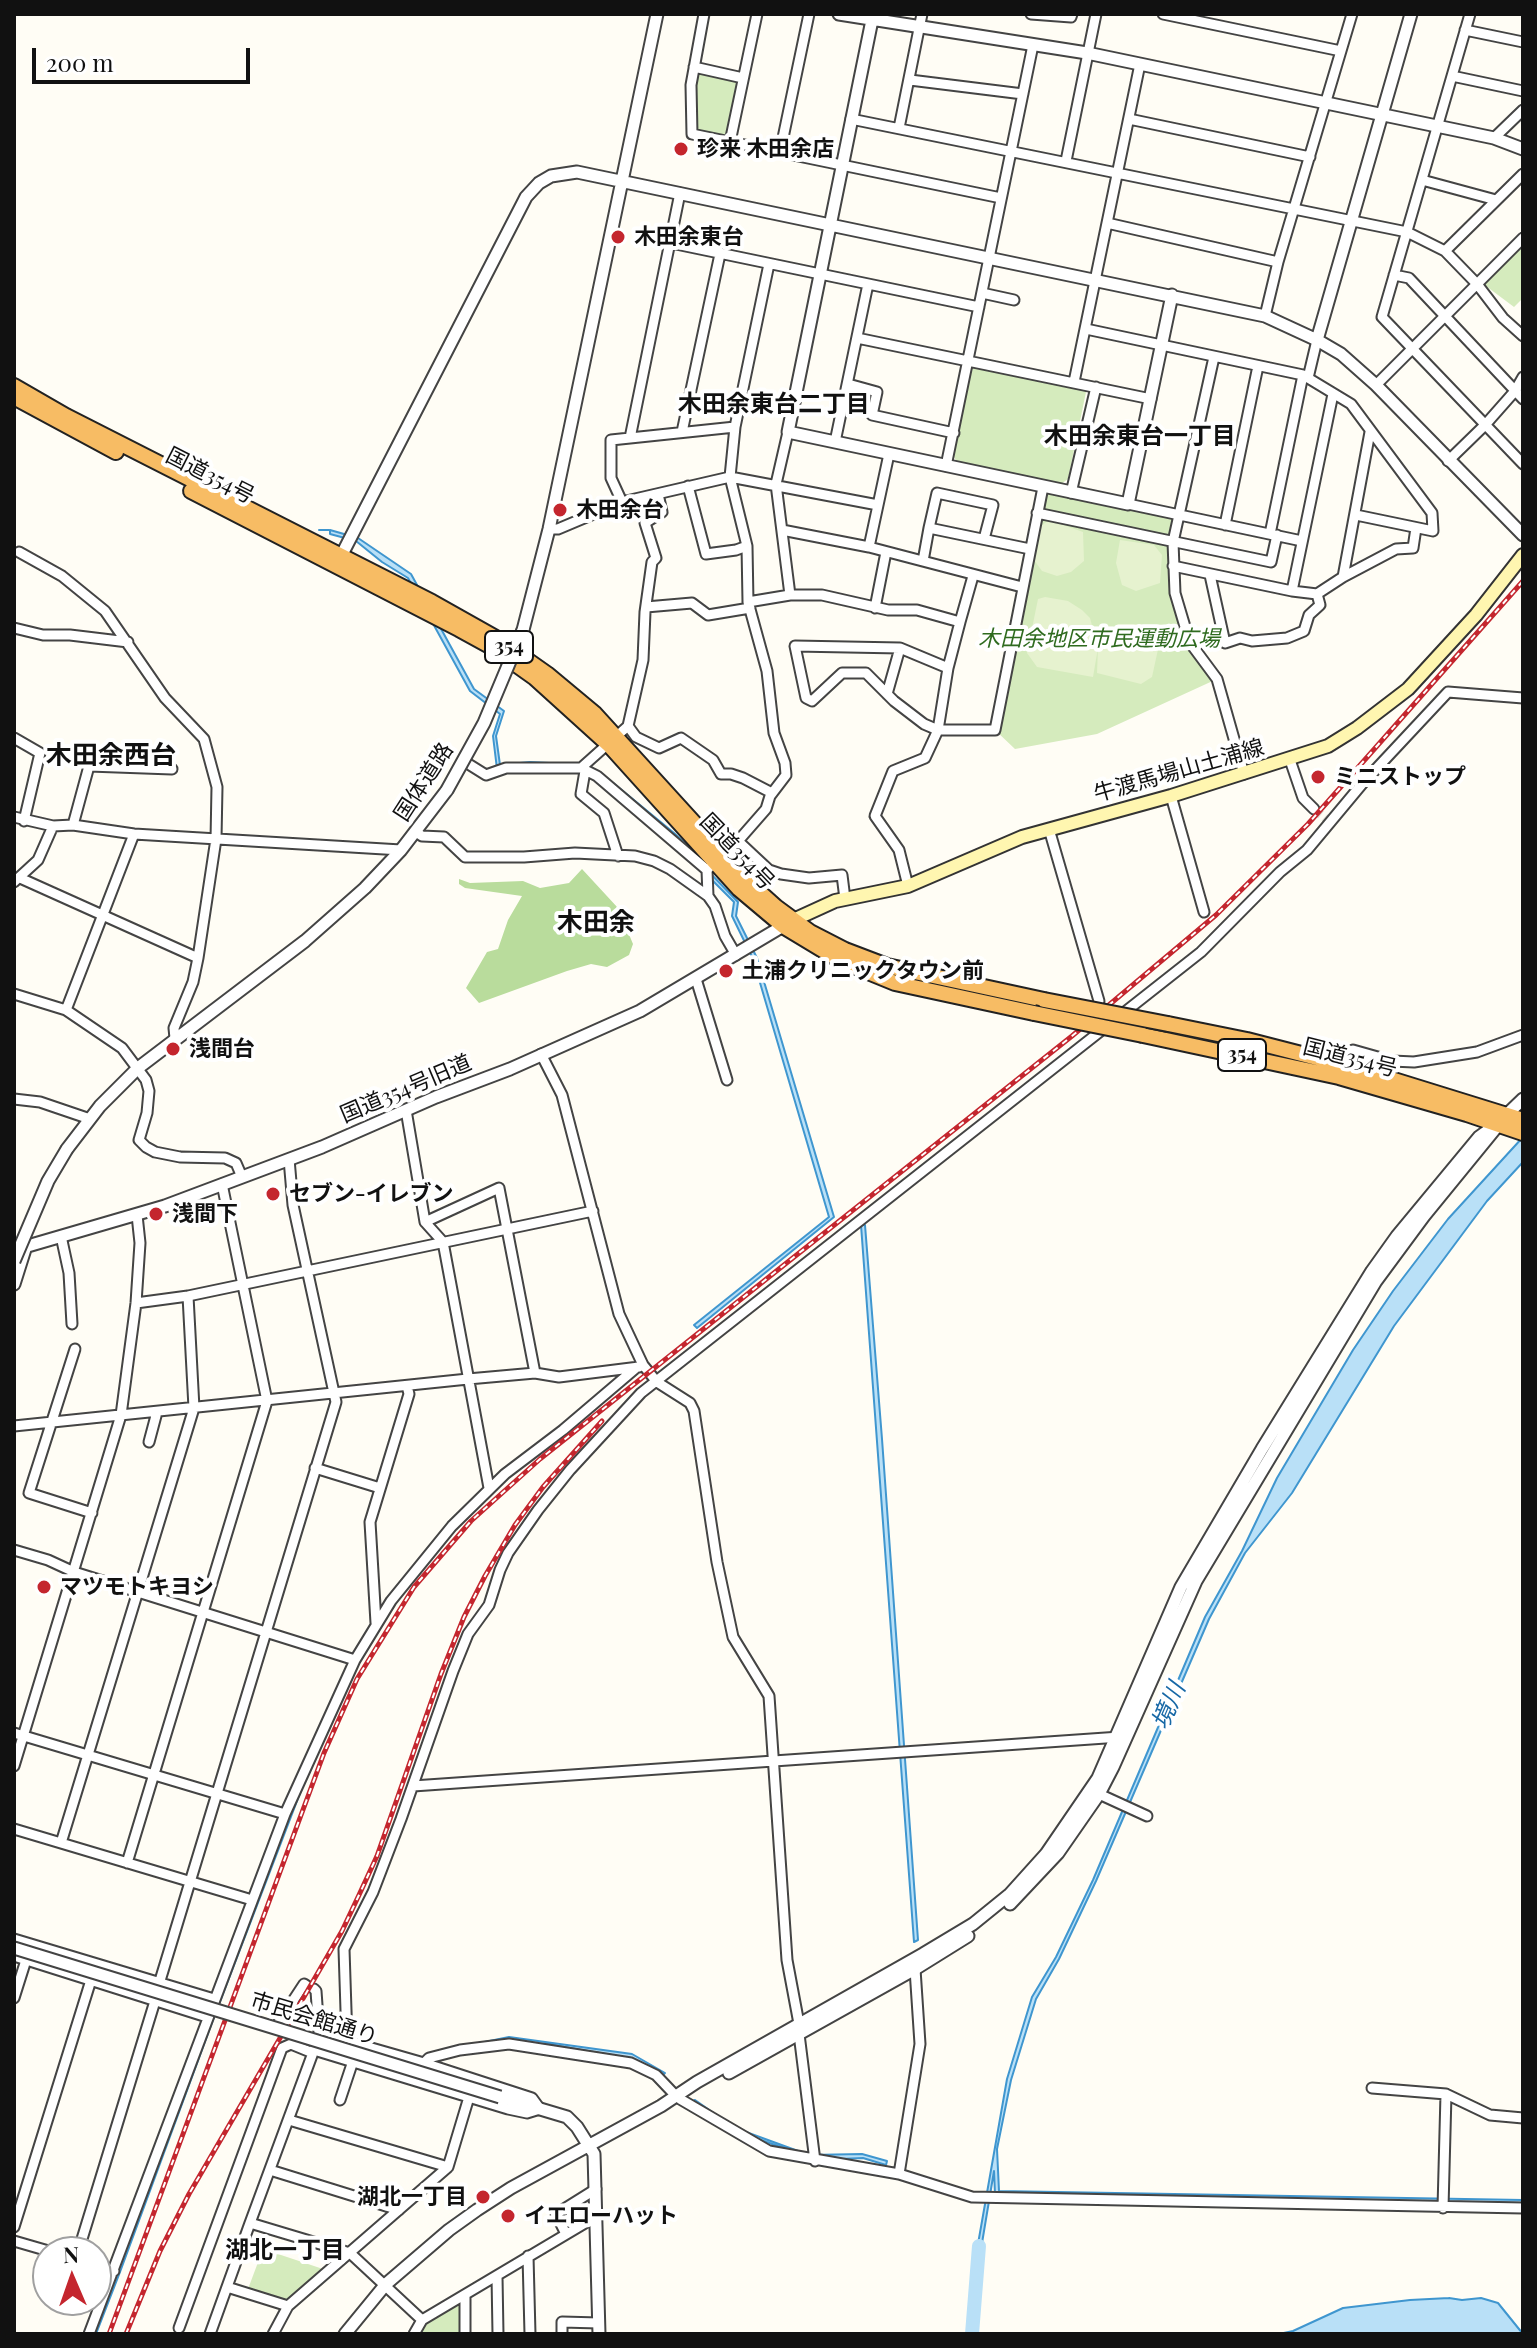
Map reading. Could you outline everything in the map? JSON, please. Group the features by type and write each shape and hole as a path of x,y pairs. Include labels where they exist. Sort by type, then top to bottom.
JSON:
{"highway":[{"name":"国道354号","path":"14,386 334,565"},
{"name":"国道354号","path":"14,397 69,429 334,565 432,602 496,638 559,684 618,736 739,889 841,961 895,983 1339,1077 1502,1120"},
{"name":"国道354号","path":"788,923 887,966 1247,1040 1352,1067 1521,1126"}],"main road":[{"name":"牛渡馬場山土浦線","path":"788,923 845,899 908,886 996,846 1290,760 1340,739 1400,697 1476,615 1523,555"}],"street":[{"name":"国体道路","path":"14,1261 48,1181 67,1149 112,1093 175,1038 332,919 416,832 447,790 484,723 523,630 549,529 657,14"},
{"path":"704,14 691,85 692,134 1001,198"},
{"path":"730,142 757,14"},
{"path":"780,152 809,14"},
{"path":"839,14 1087,53 1437,125 1494,138 1523,149"},
{"path":"899,128 922,14"},
{"path":"1031,14 1071,17 1072,14"},
{"path":"1066,161 1096,14"},
{"path":"1163,14 1341,51"},
{"path":"1265,316 1278,262 1352,14"},
{"path":"1037,513 1271,562 1306,377 1411,14"},
{"path":"1470,14 1382,317 1523,464"},
{"path":"790,595 776,484 872,20"},
{"path":"1465,30 1523,42"},
{"path":"946,466 1033,45"},
{"path":"1074,382 1140,64"},
{"path":"694,67 743,78"},
{"path":"1452,76 1523,91"},
{"path":"910,80 1023,94"},
{"path":"1494,138 1523,110"},
{"path":"851,119 1407,232 1445,251 1477,284 1503,318 1523,336"},
{"path":"1129,119 1310,157"},
{"path":"334,565 531,190 551,176 577,172 1265,316 1341,354 1376,385 1523,535"},
{"path":"1445,251 1523,174"},
{"path":"1422,180 1496,200"},
{"path":"630,438 680,193"},
{"path":"1107,223 1278,262"},
{"path":"1376,385 1523,238"},
{"path":"671,243 979,307"},
{"path":"682,432 720,254"},
{"path":"708,896 715,862 766,809 772,793 786,775 774,733 767,671 749,605 747,546 730,477 735,427 769,264"},
{"path":"1394,275 1409,278 1523,399"},
{"path":"835,442 868,284"},
{"path":"982,293 1014,300"},
{"path":"1128,504 1172,295"},
{"path":"1086,329 1306,377 1351,404 1432,513 1433,531 1356,515"},
{"path":"857,338 1151,399"},
{"path":"1214,357 1173,542 1173,566 1175,593 1186,630 1194,648 1217,679 1244,774"},
{"path":"1225,525 1258,366"},
{"path":"1448,461 1485,425 1515,391 1523,377"},
{"path":"848,384 877,392 872,415 954,433"},
{"path":"1071,493 1096,387"},
{"path":"1292,591 1333,394"},
{"path":"622,502 611,478 611,440 735,427"},
{"path":"788,432 1302,541"},
{"path":"1343,577 1370,432"},
{"path":"869,547 889,454"},
{"path":"549,529 558,529 622,502 730,477 878,505"},
{"path":"688,486 706,554 747,546"},
{"path":"948,668 900,648 795,646 806,698 812,701 842,673 866,673 924,724 938,730 995,730 1043,487"},
{"path":"923,561 937,493 993,505 984,539"},
{"path":"618,856 604,813 581,794 583,770 618,736 643,660 646,607 652,562 656,558 645,523 662,512 658,494"},
{"path":"929,528 1030,549"},
{"path":"1173,566 1317,594 1396,549 1413,548 1416,528"},
{"path":"782,530 869,547 1022,587"},
{"path":"19,552 62,576 105,611 165,698 204,739 217,787 216,839 198,958 193,982 174,1028 175,1038"},
{"path":"875,608 886,552"},
{"path":"1210,575 1225,643 1240,638 1252,641 1287,638 1304,631 1309,615 1320,605 1317,594"},
{"path":"908,886 899,850 875,816 893,771 925,758 938,730 948,668 973,576"},
{"path":"646,607 692,603 708,615 790,595 822,595 875,608 917,610 960,622"},
{"path":"14,628 43,635 128,642"},
{"path":"887,694 900,648"},
{"path":"347,2041 344,1949 373,1892 468,1634 489,1605 508,1553 570,1470 641,1393 1201,952 1329,821 1448,692 1523,698"},
{"path":"618,736 636,737 659,748 681,738 713,760 721,774 743,778 772,793"},
{"path":"14,738 40,753 19,819 53,826 73,825 134,834 401,850"},
{"path":"1290,760 1303,798 1314,809"},
{"path":"470,765 486,775 506,768 583,770 597,776 715,862"},
{"path":"73,825 89,766 172,769"},
{"path":"1171,796 1204,912"},
{"path":"53,826 38,860 17,880 198,958"},
{"path":"1049,829 1099,1001"},
{"path":"416,832 422,836 444,837 465,857 575,853 635,856 654,861 708,896 736,955"},
{"path":"66,1010 134,834"},
{"path":"738,841 769,870 781,874 809,878 842,875 845,899"},
{"name":"国道354号旧道","path":"14,1250 137,1215 242,1177 541,1054 626,1018 788,923"},
{"path":"696,979 727,1080"},
{"path":"14,994 66,1010 122,1048 138,1068 149,1091 147,1113 139,1140 155,1152 180,1157 225,1158 236,1163 242,1177"},
{"path":"1353,1050 1392,1061 1414,1062 1477,1052 1523,1035"},
{"path":"541,1054 562,1095 619,1314 640,1366 692,1406 717,1562 733,1637 769,1696 787,1960 815,2161"},
{"path":"14,1099 40,1102 90,1119"},
{"path":"798,2030 973,1924 1010,1894 1046,1854 1082,1805 1122,1737 1196,1581 1376,1281 1502,1120 1523,1099"},
{"path":"406,1110 425,1222 443,1242 489,1488"},
{"path":"159,1984 335,1409 335,1393 291,1194 289,1159"},
{"path":"127,1863 267,1401 222,1184"},
{"path":"425,1222 499,1188 535,1373"},
{"path":"136,1303 188,1296 593,1211"},
{"path":"14,1766 19,1735 74,1572 121,1415 136,1303 140,1243 137,1215"},
{"path":"61,1236 69,1273 72,1324"},
{"path":"14,1284 26,1246"},
{"path":"61,1843 194,1408 188,1296"},
{"path":"75,1349 29,1493 92,1513"},
{"path":"14,1426 468,1379 535,1373 559,1377 640,1366"},
{"path":"89,2334 285,1814 355,1660 376,1623 416,1568 489,1488 640,1366"},
{"path":"376,1623 370,1522 409,1394 407,1386"},
{"path":"149,1442 157,1412"},
{"path":"315,1468 380,1488"},
{"path":"14,1550 139,1593 355,1660"},
{"path":"19,1735 285,1814"},
{"path":"413,1786 1122,1737"},
{"path":"345,2334 386,2284 475,2211 511,2188 798,2030 915,1969 983,1926 1022,1893 1104,1797 1122,1737"},
{"path":"1104,1797 1145,1815"},
{"path":"14,1829 252,1900"},
{"path":"14,1939 214,1999"},
{"name":"市民会館通り","path":"14,1948 567,2117 589,2146"},
{"path":"14,1956 207,2017"},
{"path":"14,1998 26,1960"},
{"path":"899,2174 920,2044 915,1969"},
{"path":"14,2227 91,1980"},
{"path":"210,2334 319,2033 316,1991 304,1984 279,2022"},
{"path":"83,2236 155,2001"},
{"path":"179,2328 282,2048 291,2044 527,2113 540,2109 532,2098 319,2033"},
{"path":"424,2063 429,2058 460,2050 509,2044 631,2063 656,2075 678,2097 769,2151 899,2174 972,2197 1523,2208"},
{"path":"340,2100 353,2061"},
{"path":"1372,2088 1446,2094 1490,2115 1523,2118"},
{"path":"1443,2208 1446,2094"},
{"path":"273,2334 288,2306 448,2167 469,2097"},
{"path":"289,2120 448,2167"},
{"path":"562,2334 562,2322 599,2328 595,2160 589,2146"},
{"path":"270,2170 399,2210"},
{"path":"566,2234 556,2214 596,2189"},
{"path":"414,2334 422,2320 597,2216"},
{"path":"250,2223 350,2253 422,2320"},
{"path":"528,2256 530,2334"},
{"path":"497,2276 498,2334"},
{"path":"227,2287 288,2306"},
{"path":"465,2295 465,2334"}],"green space":[{"path":"694,67 743,78 730,142 692,134"},
{"path":"1523,243 1523,298 1514,307 1482,283"},
{"path":"975,365 1084,388 1086,392 1068,479 1061,484 958,464 953,455 970,369"},
{"name":"木田余地区市民運動広場","path":"1043,487 1179,515 1173,566 1186,630 1217,679 1097,734 1015,749 995,730"},
{"path":"1049,520 1083,532 1084,561 1071,572 1057,576 1042,571 1034,560 1041,526"},
{"path":"1120,540 1154,545 1162,555 1160,583 1136,591 1122,585 1116,563"},
{"path":"1045,597 1068,601 1090,618 1098,648 1093,677 1037,667 1027,653 1038,599"},
{"path":"1118,624 1140,624 1162,631 1152,677 1141,684 1097,673 1098,648"},
{"path":"582,869 618,908 633,944 629,955 607,967 591,964 479,1003 466,988 487,952 498,949 508,920 522,896 465,888 459,884 459,879 470,883 523,881 540,888 569,883"},
{"path":"263,2249 323,2269 287,2301 248,2289"},
{"path":"458,2303 462,2305 462,2334 418,2334 424,2323"}],"water":[{"path":"330,530 358,538 411,574 474,689 504,711 496,736 500,765 530,762 587,765 601,773 712,868 711,874 738,902 736,916 757,958 834,1217 697,1328 694,1325 829,1217 753,959 732,916 734,902 585,768 497,769 493,736 500,714 470,691 408,578 356,541 330,534"},
{"path":"1523,1137 1523,1162 1487,1201 1394,1326 1292,1493 1245,1553 1209,1619 1096,1881 1036,1999 1011,2080 997,2149 999,2191 1523,2200 1523,2203 995,2194 994,2171 979,2261 975,2261 1007,2079 1032,1997 1056,1957 1093,1880 1205,1617 1242,1551 1277,1478 1353,1350 1448,1219"},
{"path":"861,1225 865,1225 882,1439 918,1940 914,1942"},
{"path":"299,1786 302,1788 112,2293 112,2281"},
{"path":"509,2037 632,2054 665,2073 662,2076 630,2058 546,2044 465,2046"},
{"path":"695,2100 735,2128 809,2155 862,2154 887,2161 886,2165 863,2158 818,2160 735,2131 691,2102"},
{"path":"1481,2298 1498,2303 1523,2334 1279,2334 1293,2331 1343,2308"},
{"path":"99,2316 103,2316 96,2334 92,2334"}],"waterway":[{"path":"319,530 329,530"},
{"name":"境川","path":"972,2334 979,2246"}],"tunnel":[{"path":"1314,809 1326,819"}],"railway":[{"path":"109,2334 324,1753 357,1679 414,1587 471,1521 540,1459 1072,1036 1216,915 1308,824 1523,581"},
{"path":"126,2334 160,2251 189,2194 342,1931 377,1856 441,1674 485,1576 515,1525 543,1487 602,1421"}],"place":[{"name":"珍来 木田余店","path":"681,149"},
{"name":"木田余東台","path":"618,237"},
{"name":"木田余台","path":"560,510"},
{"name":"ミニストップ","path":"1318,777"},
{"name":"土浦クリニックタウン前","path":"726,971"},
{"name":"浅間台","path":"173,1049"},
{"name":"セブン-イレブン","path":"273,1194"},
{"name":"浅間下","path":"156,1214"},
{"name":"マツモトキヨシ","path":"44,1587"},
{"name":"湖北一丁目","path":"483,2197"},
{"name":"イエローハット","path":"508,2216"}],"district":[{"name":"木田余東台二丁目","path":"774,405"},
{"name":"木田余東台一丁目","path":"1140,437"},
{"name":"木田余西台","path":"111,756"},
{"name":"木田余","path":"596,923"},
{"name":"湖北一丁目","path":"285,2251"}]}
